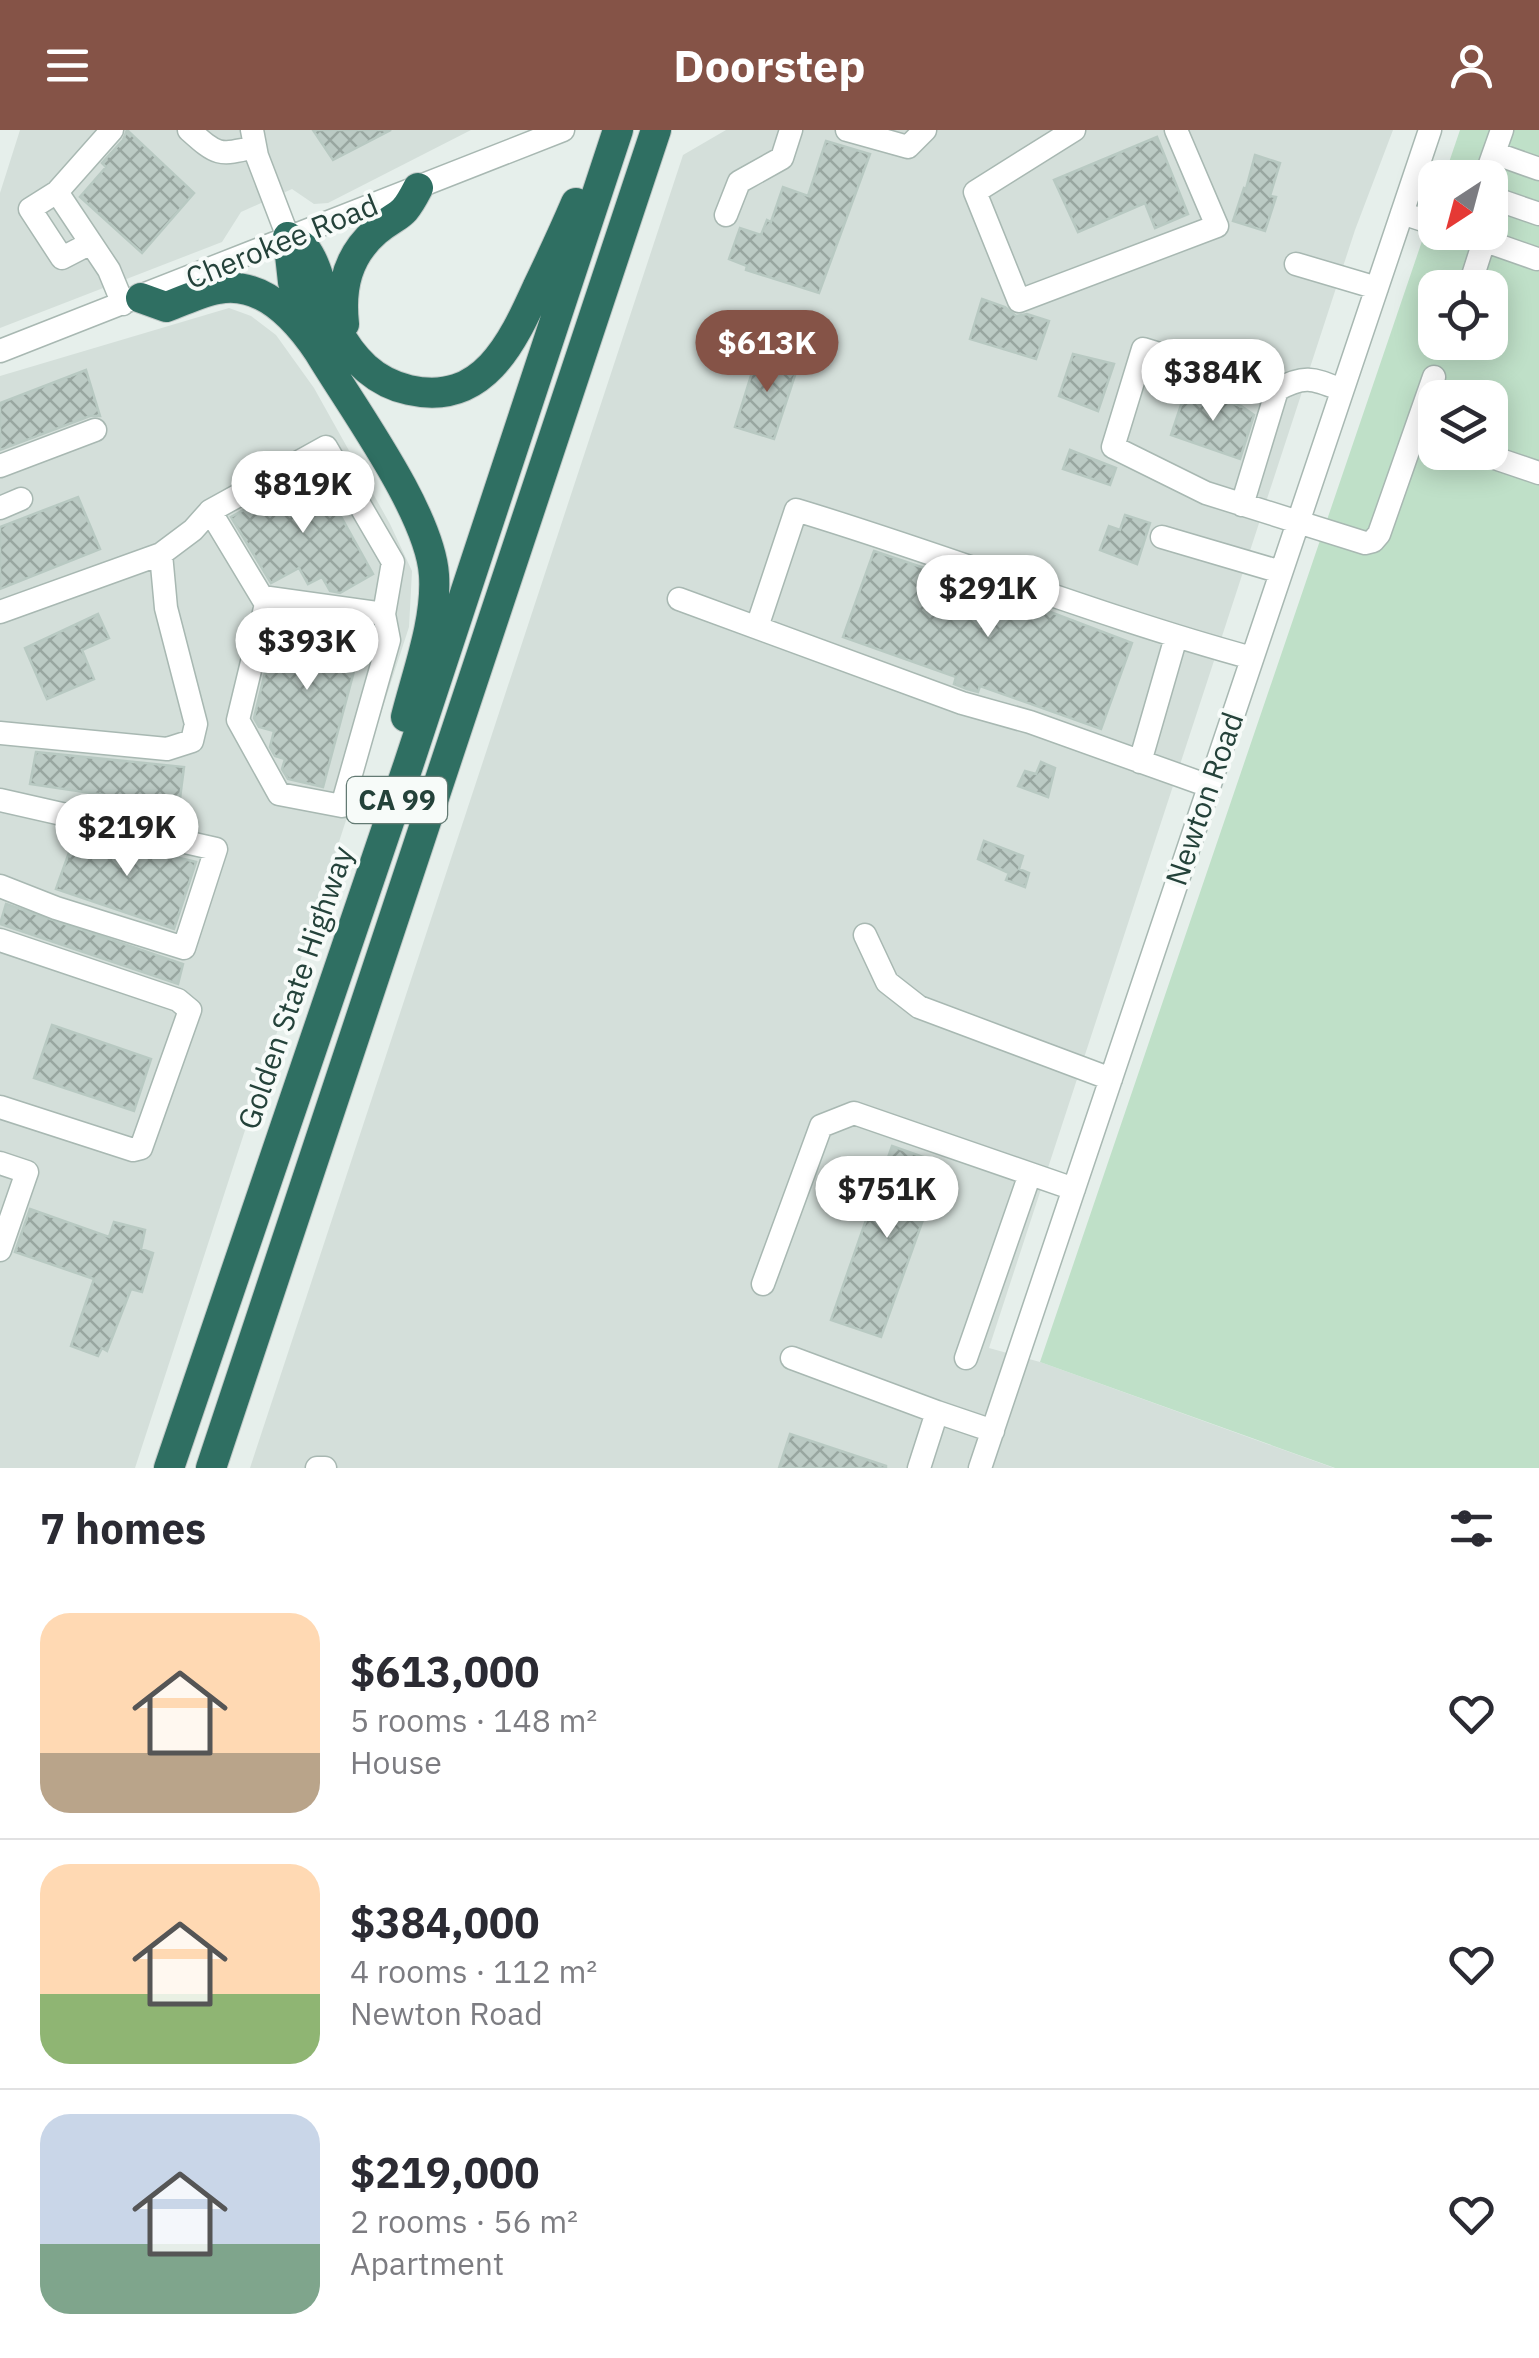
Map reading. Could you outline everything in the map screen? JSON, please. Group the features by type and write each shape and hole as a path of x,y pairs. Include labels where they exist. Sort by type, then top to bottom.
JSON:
{"highway":[{"name":"CA 99","path":"211,1468 656,130"},
{"path":"132,301 166,307 221,288 250,290 282,307 300,324 389,385 414,392 448,390 472,382 511,344 591,172 616,137"},
{"name":"Golden State Highway","path":"169,1468 408,766 616,137"},
{"path":"408,766 399,746 431,613 434,576 428,537 332,347 342,287 360,246 378,229 405,214 418,188"},
{"path":"288,236 307,250 336,328 332,347"}],"street":[{"path":"91,243 62,258 30,209 57,192 112,130"},
{"path":"189,130 214,152 224,154 253,138 288,236"},
{"name":"Cherokee Road","path":"0,351 562,130"},
{"path":"726,215 739,182 782,158 791,130"},
{"path":"847,130 908,147 924,130"},
{"path":"1074,130 974,192 1018,301 1217,226 1176,130"},
{"name":"Newton Road","path":"980,1468 1430,130"},
{"path":"1491,160 1502,130"},
{"path":"1494,153 1539,168"},
{"path":"57,192 132,301"},
{"path":"1508,203 1539,214"},
{"path":"1402,212 1418,218"},
{"path":"1508,249 1538,259"},
{"path":"1296,264 1377,288"},
{"path":"1278,390 1143,348 1114,447 1206,493 1365,543 1374,541 1418,450"},
{"path":"1242,505 1278,390 1298,378 1342,390"},
{"path":"0,466 95,430"},
{"path":"0,612 161,554 194,530 210,511 326,447 394,562 384,614 388,640 342,806 279,794 238,720 266,604 210,511"},
{"path":"1508,462 1539,473"},
{"path":"757,627 796,510 924,549 1176,637 1252,658"},
{"path":"1162,537 1281,572"},
{"path":"0,734 168,749 192,741 196,724 166,608 161,554"},
{"path":"262,597 384,614"},
{"path":"679,599 962,703 1030,722 1209,786"},
{"path":"1140,762 1176,637"},
{"path":"0,800 216,849 184,948 0,886"},
{"path":"865,935 888,982 919,1007 1111,1078"},
{"path":"0,940 178,1000 190,1010 140,1148 133,1150 0,1107"},
{"path":"764,1284 821,1126 854,1112 1074,1189"},
{"path":"0,1163 27,1172 0,1250"},
{"path":"966,1358 1030,1174"},
{"path":"792,1358 993,1431"},
{"path":"919,1468 937,1412"}],"shaded area":[{"path":"20,130 471,130 328,203 314,204 292,189 241,212 222,242 0,328 0,193"},
{"path":"726,130 1393,130 1355,230 989,1348 1040,1362 1334,1468 250,1468 683,155"},
{"path":"229,308 251,316 276,335 314,388 412,571 409,627 135,1468 0,1468 0,376"}],"green space":[{"path":"1460,130 1539,130 1539,1468 1335,1468 1040,1362 1419,250 1508,250 1508,160 1450,160"}],"building":[{"path":"127,130 194,193 142,253 80,197 106,167 102,163"},
{"path":"313,130 391,130 333,160"},
{"path":"1157,137 1188,214 1155,228 1145,203 1078,232 1054,180"},
{"path":"826,141 870,154 819,293 746,270 747,266 729,259 740,228 761,235 767,220 771,222 783,187 808,196"},
{"path":"1255,155 1280,163 1270,196 1276,197 1265,231 1233,221"},
{"path":"982,299 1005,307 1016,316 1027,314 1049,321 1036,359 970,339"},
{"path":"759,350 799,363 774,439 735,427"},
{"path":"1073,354 1114,364 1098,411 1059,396"},
{"path":"86,370 100,416 90,416 0,450 0,403"},
{"path":"1186,390 1241,406 1254,415 1240,459 1171,435"},
{"path":"1070,450 1116,468 1110,485 1063,469"},
{"path":"315,470 373,574 340,593 330,591 322,577 308,584 299,568 271,583 231,517"},
{"path":"78,497 100,549 0,589 0,527"},
{"path":"1125,515 1150,523 1137,564 1100,550 1109,526 1120,530"},
{"path":"874,551 1132,643 1101,729 980,686 978,692 967,689 954,684 956,677 843,637"},
{"path":"98,614 109,638 82,650 94,679 47,699 25,648"},
{"path":"279,614 365,630 323,787 288,779 282,769 285,759 275,756 270,747 274,731 259,727 254,718"},
{"path":"36,752 184,767 179,806 30,784"},
{"path":"1041,762 1055,768 1048,797 1018,786 1025,771 1036,774"},
{"path":"76,833 196,862 174,929 56,889"},
{"path":"984,841 1023,856 1019,869 1029,873 1025,887 1006,880 1009,873 978,859"},
{"path":"6,904 183,964 178,984 0,924"},
{"path":"52,1025 151,1059 134,1111 34,1078"},
{"path":"892,1146 943,1164 881,1337 831,1320"},
{"path":"30,1209 109,1237 114,1222 145,1230 141,1249 153,1253 142,1292 131,1289 107,1351 102,1348 98,1356 71,1346 94,1279 15,1252"},
{"path":"790,1434 886,1466 886,1468 779,1468"}]}
